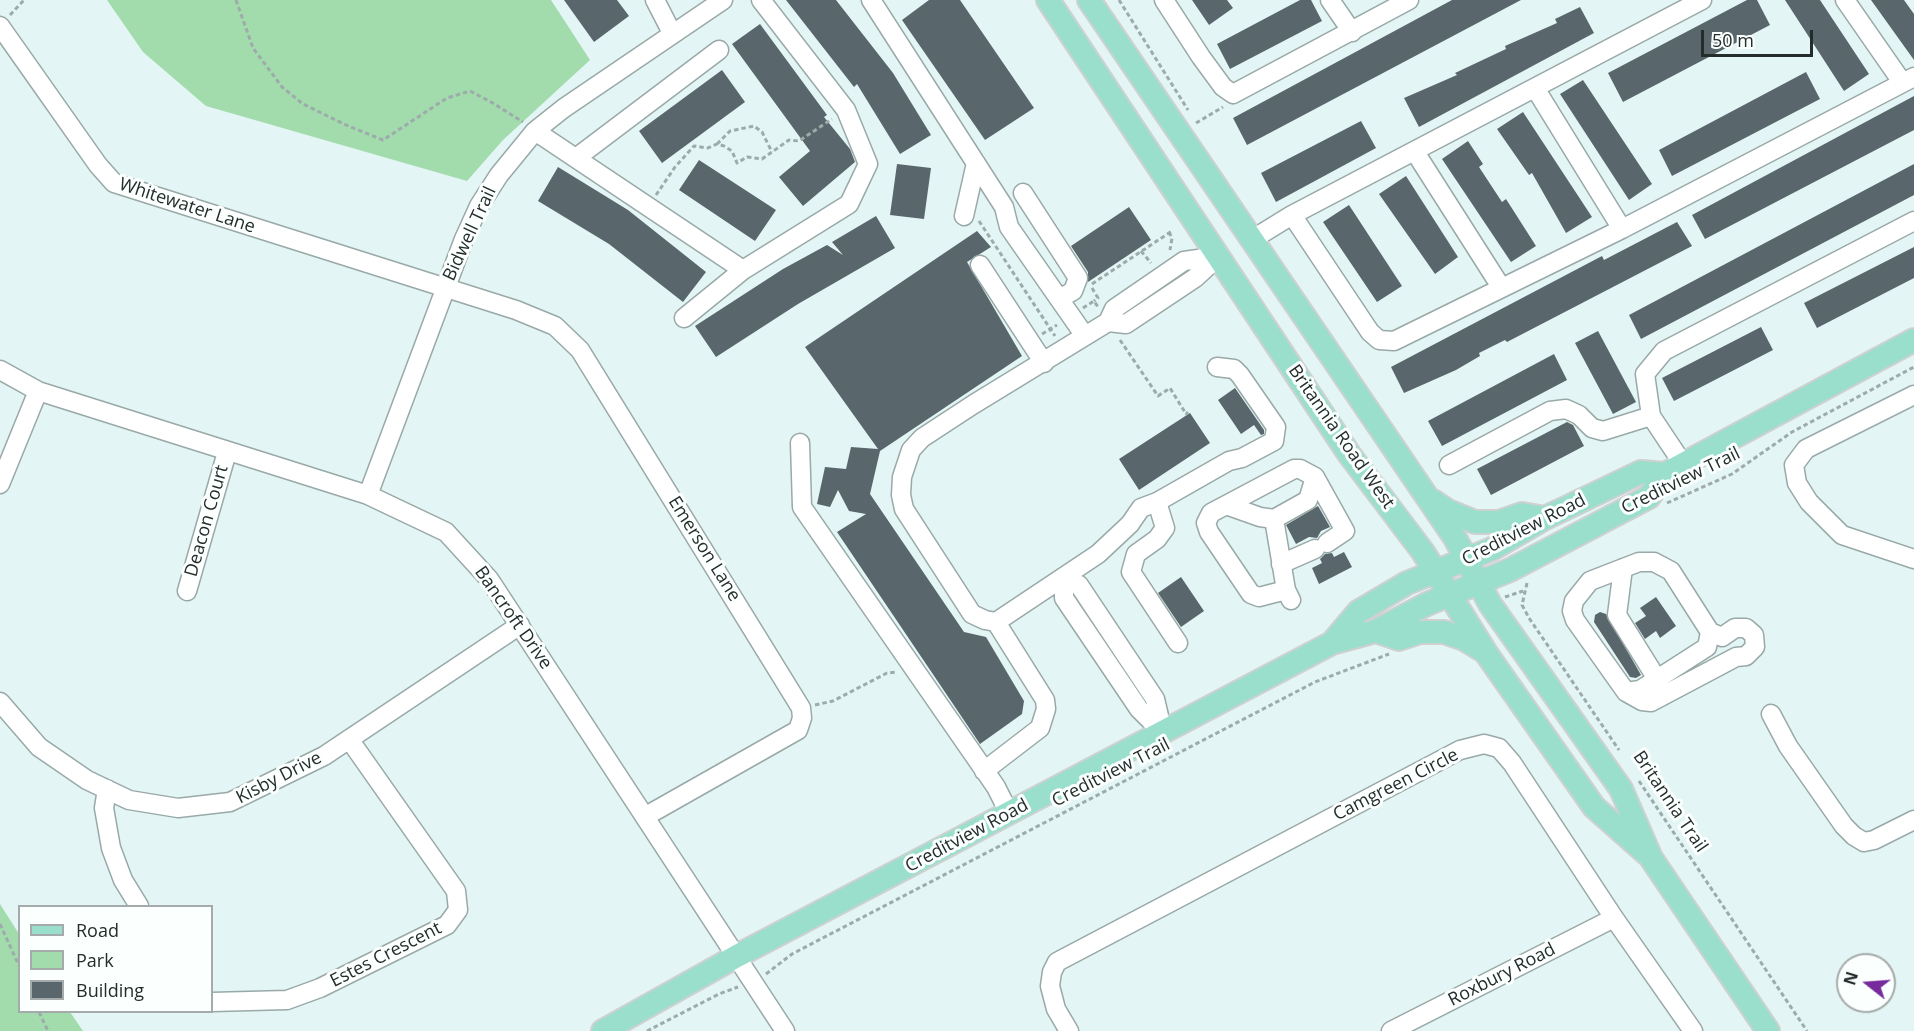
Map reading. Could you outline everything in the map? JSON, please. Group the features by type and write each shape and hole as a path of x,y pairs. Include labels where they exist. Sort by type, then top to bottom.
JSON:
{"main road":[{"name":"Britannia Road West","path":"1048,0 1349,454 1423,552 1486,653 1594,807 1651,858"},
{"name":"Britannia Road West","path":"1089,0 1425,495 1466,560 1490,604 1622,789 1651,858 1768,1031"},
{"name":"Creditview Road","path":"603,1031 736,956 1163,734 1332,643 1376,631 1448,595 1510,570 1649,497 1674,469 1914,340"},
{"name":"Creditview Road","path":"1332,643 1358,612 1407,583 1492,549 1545,518 1641,472 1674,469"},
{"path":"1425,495 1448,511 1475,522 1499,522 1522,514 1545,518"},
{"path":"1376,631 1399,639 1420,632 1444,632 1464,639 1486,653"}],"street":[{"path":"655,0 672,33"},
{"name":"Bidwell Trail","path":"368,495 479,206 499,175 535,131 672,33 723,0"},
{"path":"684,318 743,270 849,204 868,164 846,111 761,0"},
{"path":"871,0 1004,207 1009,227 1085,336"},
{"path":"1164,0 1223,87 1233,94 1409,0"},
{"path":"1330,0 1352,32"},
{"path":"1253,239 1292,216 1702,0"},
{"path":"1292,216 1370,332 1379,340 1394,341 1406,338 1501,287 1622,229 1908,80 1845,0"},
{"name":"Whitewater Lane","path":"0,26 98,165 114,183 446,288"},
{"path":"576,158 718,50"},
{"path":"1535,88 1622,229"},
{"path":"535,131 743,270"},
{"path":"1414,152 1501,287"},
{"path":"964,216 976,163"},
{"path":"1023,193 1078,278 1073,291 1059,299"},
{"path":"1674,469 1651,416 1645,374 1664,351 1914,221"},
{"path":"1217,367 1234,369 1240,375 1276,427 1274,441 1242,458 1229,461 1157,502 1142,508 1130,524 1098,554 996,622 972,614 904,509 901,495 902,477 911,450 922,438 982,398 1044,363 1108,322 1126,324 1195,278 1219,256"},
{"path":"980,265 1032,341 1044,363"},
{"name":"Emerson Lane","path":"446,288 516,310 555,326 580,350 801,708"},
{"name":"Bancroft Drive","path":"0,370 38,392 368,495 446,532 489,579 785,1031"},
{"path":"0,484 38,392"},
{"path":"1914,395 1806,449 1794,465 1797,483 1809,502 1842,535 1914,559"},
{"path":"1449,465 1550,411 1566,409 1579,415 1593,428 1603,431 1651,416"},
{"path":"800,443 802,507 984,771 1009,813"},
{"name":"Deacon Court","path":"187,591 227,452"},
{"path":"1274,519 1281,564 1288,595 1259,597 1251,594 1209,532 1206,523 1211,513 1294,469 1300,468 1315,477 1345,531 1321,546 1281,564"},
{"path":"1226,506 1274,519 1308,500 1315,477"},
{"path":"1157,502 1165,528 1157,539 1136,554 1132,561 1131,572 1178,643"},
{"path":"1626,692 1640,690 1709,640 1722,637 1735,628 1746,628 1754,636 1755,647 1746,656 1736,657 1651,702 1642,702 1626,692 1575,620 1572,611 1574,601 1590,581 1639,562 1654,562 1671,571 1709,640 1736,657"},
{"path":"1623,568 1617,615 1657,679"},
{"path":"1064,577 1079,585 1155,699 1163,734"},
{"path":"984,771 1040,728 1046,709 1045,700 996,622"},
{"name":"Kisby Drive","path":"0,702 39,747 87,780 129,800 178,808 230,802 306,766 520,625"},
{"path":"646,816 791,735 798,730 802,718 801,708"},
{"path":"1771,714 1788,746 1844,826 1854,836 1864,842 1874,840 1914,820"},
{"name":"Estes Crescent","path":"213,1002 287,1000 320,988 447,925 458,910 456,891 349,739"},
{"name":"Camgreen Circle","path":"1069,1031 1056,1009 1050,986 1052,972 1058,962 1460,750 1484,744 1499,748 1512,763 1614,918 1693,1031"},
{"path":"107,789 104,808 111,848 123,880 138,905"},
{"name":"Roxbury Road","path":"1390,1031 1614,918"}],"path":[{"path":"0,26 24,0"},
{"path":"237,0 253,48 282,87 303,104 346,125 383,140 447,98 470,91 535,131"},
{"path":"1196,123 1225,106 1233,94"},
{"path":"717,144 732,151 737,163 747,157 752,160 762,159 789,140 799,141 846,111"},
{"path":"648,207 675,166 694,147 708,148 717,144 730,131 754,126 762,132 772,152"},
{"path":"1032,341 1098,298 1090,285 1170,231 1172,245 1166,257"},
{"path":"1141,251 1151,263 1155,262"},
{"path":"1094,301 1158,396 1170,388 1186,414 1188,412"},
{"name":"Creditview Trail","path":"1663,505 1732,474 1792,432 1914,367"},
{"name":"Britannia Trail","path":"1530,578 1521,591 1522,605 1621,754"},
{"name":"Creditview Trail","path":"770,972 792,954 1315,682 1395,651"},
{"path":"801,708 833,701 887,674 902,672"},
{"name":"Britannia Trail","path":"1634,774 1807,1031"},
{"path":"0,924 18,964"},
{"path":"647,1031 733,989"},
{"path":"40,1013 48,1031"}],"green space":[{"path":"107,0 551,0 590,60 503,140 467,181 206,106 143,52"},
{"path":"0,904 18,932 18,1013 71,1013 83,1031 0,1031"}],"building":[{"path":"564,0 617,0 629,16 594,42"},
{"path":"786,0 836,0 893,73 931,135 900,154 857,84 854,87"},
{"path":"929,0 960,0 1034,108 985,140 902,20"},
{"path":"1192,0 1227,0 1233,8 1209,25"},
{"path":"1300,0 1311,0 1322,21 1230,69 1217,44"},
{"path":"1452,0 1521,0 1247,145 1233,118"},
{"path":"1747,0 1757,0 1770,25 1623,102 1608,73"},
{"path":"1785,0 1820,0 1869,74 1844,91"},
{"path":"1871,0 1904,0 1914,14 1914,60"},
{"path":"1580,7 1594,33 1419,127 1404,98 1457,75 1455,73 1506,49 1505,46 1557,23 1555,19"},
{"path":"760,24 827,115 824,117 850,149 855,162 803,206 779,177 810,151 732,44"},
{"path":"722,70 745,102 662,163 639,131"},
{"path":"1806,72 1820,99 1672,176 1659,150"},
{"path":"1583,80 1652,184 1629,200 1560,94"},
{"path":"1914,96 1914,130 1705,239 1692,215"},
{"path":"1523,112 1592,217 1566,233 1532,173 1529,175 1497,129"},
{"path":"1361,121 1376,148 1276,202 1261,173"},
{"path":"1468,141 1483,164 1479,167 1502,202 1506,199 1536,246 1511,262 1442,159"},
{"path":"699,160 776,210 755,241 679,190"},
{"path":"897,164 931,168 924,219 890,215"},
{"path":"1914,164 1914,195 1641,339 1629,315"},
{"path":"558,167 628,210 706,272 683,302 609,244 538,201"},
{"path":"1406,176 1458,257 1435,274 1379,194"},
{"path":"1349,205 1402,286 1377,302 1323,222"},
{"path":"1129,207 1151,240 1088,282 1088,272 1071,246"},
{"path":"876,216 895,248 798,304 716,357 695,326 783,269 827,245 843,255 832,242"},
{"path":"1677,222 1692,246 1507,342 1505,340 1479,353 1480,356 1456,370 1404,393 1391,367 1602,256 1604,260"},
{"path":"977,231 991,247 967,262 1022,356 880,451 870,494 964,632 986,637 1024,701 1022,714 980,744 837,532 866,514 849,511 838,490 830,507 817,504 825,467 846,469 851,447 878,449 805,347"},
{"path":"1914,247 1914,278 1817,328 1804,303"},
{"path":"1761,327 1773,350 1674,401 1662,378"},
{"path":"1598,331 1636,402 1613,414 1575,343"},
{"path":"1554,354 1567,380 1442,446 1428,421"},
{"path":"1235,388 1264,430 1264,434 1261,435 1254,425 1241,434 1218,400"},
{"path":"1190,413 1210,443 1139,490 1119,459"},
{"path":"1567,422 1573,425 1584,446 1491,495 1477,469"},
{"path":"1318,506 1330,527 1321,531 1317,538 1309,537 1296,544 1286,525"},
{"path":"1344,552 1352,567 1319,584 1312,568 1322,563 1320,559 1325,554 1332,553 1334,557"},
{"path":"1181,577 1204,611 1181,627 1158,593"},
{"path":"1656,597 1676,626 1660,638 1656,631 1645,639 1635,623 1646,616 1640,608"},
{"path":"1600,612 1606,614 1641,675 1636,678 1630,677 1594,622 1595,615"}]}
